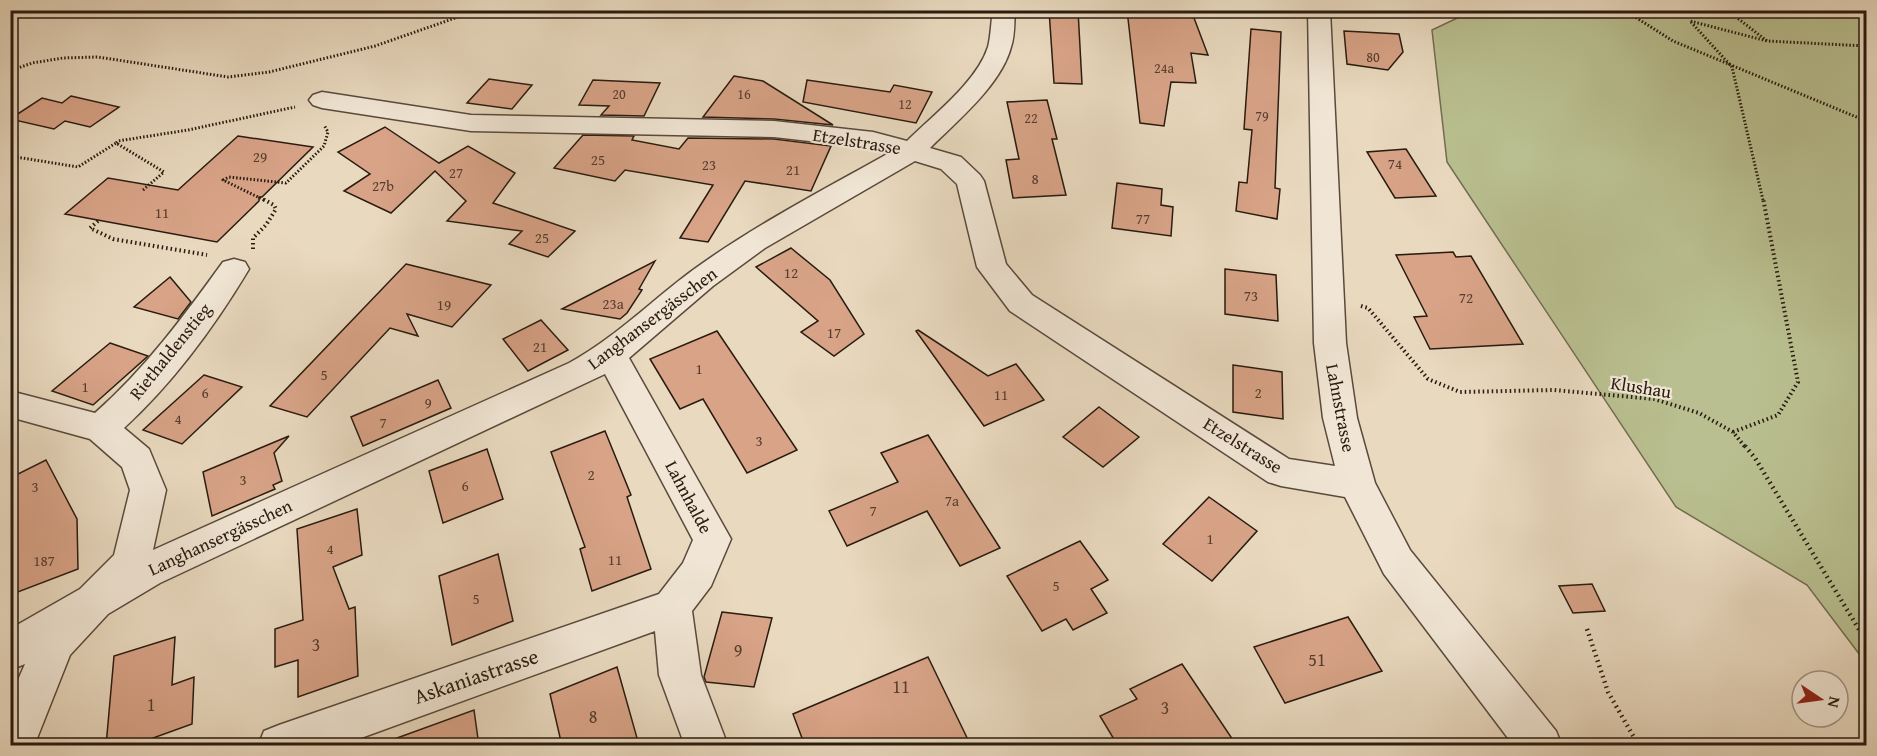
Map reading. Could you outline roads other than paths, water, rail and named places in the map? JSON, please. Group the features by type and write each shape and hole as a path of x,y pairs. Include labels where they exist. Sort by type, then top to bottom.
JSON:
{"street":[{"name":"Langhansergässchen","path":"94,601 146,571 581,372 611,354 702,279 754,241 912,151 964,100 993,64 1000,46 1004,10"},
{"name":"Lahnstrasse","path":"1319,10 1330,343 1340,418 1357,484 1397,561 1541,746"},
{"name":"Etzelstrasse","path":"322,100 471,123 774,129 873,140 951,163 970,181 992,267 1021,303 1281,472 1357,484"},
{"name":"Riethaldenstieg","path":"101,428 123,409 180,346 225,258"},
{"name":"Lahnhalde","path":"611,354 712,539 697,574 672,607"},
{"path":"10,404 101,428 137,459 148,490 131,562 54,643 12,746"},
{"path":"10,651 94,601"},
{"path":"672,607 681,675 707,746"},
{"name":"Askaniastrasse","path":"279,746 672,607"}]}
